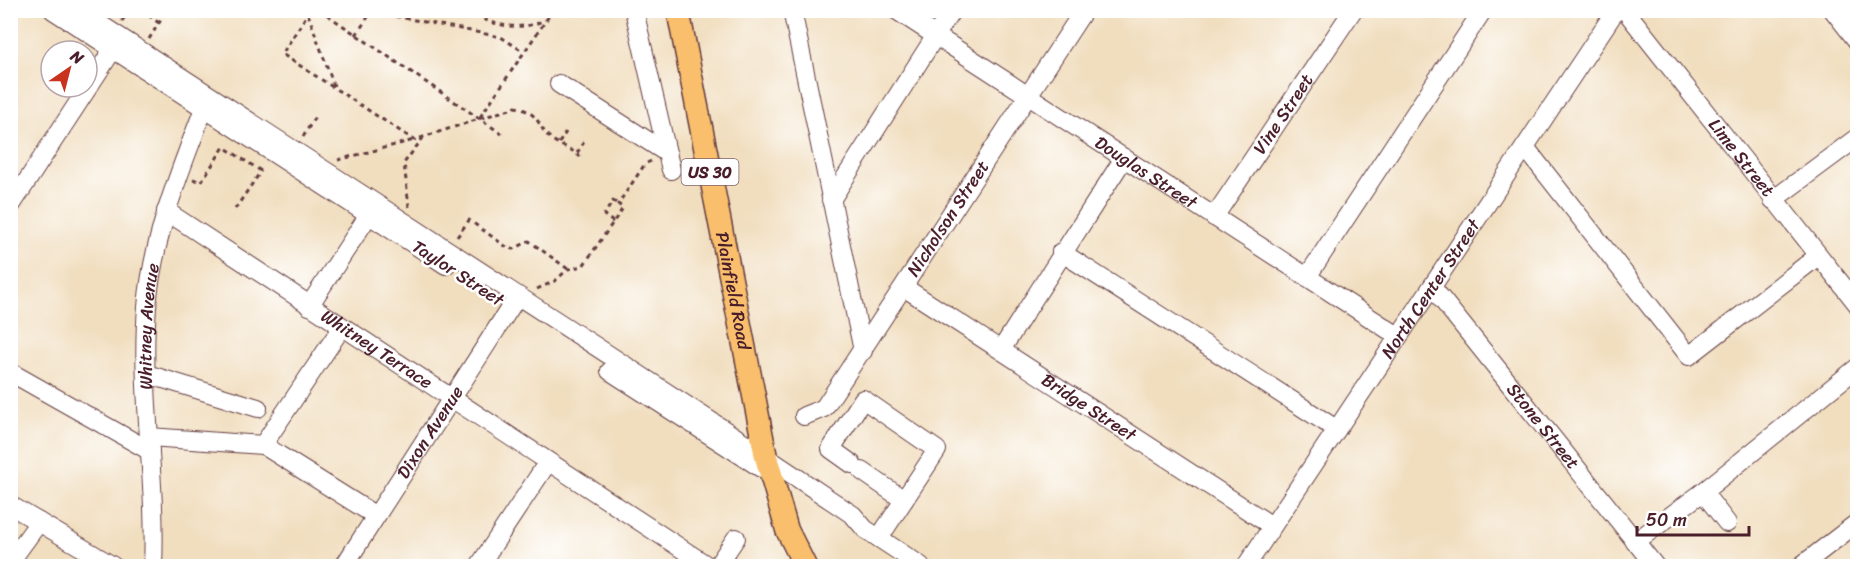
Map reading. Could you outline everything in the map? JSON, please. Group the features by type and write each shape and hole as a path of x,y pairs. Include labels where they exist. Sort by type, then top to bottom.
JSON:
{"main road":[{"name":"Plainfield Road","path":"678,10 768,466 787,530 804,567"}],"street":[{"name":"Taylor Street","path":"53,10 118,37"},
{"name":"Taylor Street","path":"78,10 206,102 768,466 847,525 872,534 921,567"},
{"path":"634,10 668,160"},
{"path":"792,10 863,351"},
{"name":"Douglas Street","path":"896,10 1398,336"},
{"path":"831,200 952,10"},
{"name":"Nicholson Street","path":"804,416 824,408 1084,10"},
{"name":"Vine Street","path":"1214,217 1353,10"},
{"path":"1306,277 1483,10"},
{"name":"North Center Street","path":"1249,565 1336,429 1616,10"},
{"name":"Lime Street","path":"1625,10 1857,305"},
{"path":"1833,10 1857,42"},
{"path":"10,207 118,37"},
{"path":"559,84 668,160"},
{"name":"Whitney Avenue","path":"153,567 147,308 153,260 166,211 206,102"},
{"path":"1773,200 1857,137"},
{"path":"1526,147 1689,356 1818,256"},
{"path":"1001,350 1061,252 1124,158"},
{"path":"309,306 372,209"},
{"name":"Whitney Terrace","path":"166,211 708,567"},
{"path":"1061,252 1336,429"},
{"name":"Stone Street","path":"1432,287 1655,567"},
{"name":"Bridge Street","path":"904,288 1272,526"},
{"name":"Dixon Avenue","path":"344,567 514,302"},
{"path":"263,445 342,327"},
{"path":"1635,542 1703,492 1857,367"},
{"path":"10,372 149,444 263,445 376,516"},
{"path":"147,374 258,408"},
{"path":"872,534 904,500 938,450 863,399 831,449 904,500"},
{"path":"479,567 548,462"},
{"path":"1703,492 1726,523"},
{"path":"10,505 113,567"},
{"path":"10,562 39,522"},
{"path":"1801,567 1857,522"},
{"path":"717,567 736,538"}],"path":[{"path":"118,37 129,10"},
{"path":"141,10 159,23"},
{"path":"320,10 502,134"},
{"path":"468,10 484,20 513,27 531,26 546,20"},
{"path":"479,118 553,10"},
{"path":"356,35 369,11 501,37 524,52"},
{"path":"309,12 282,54 414,140"},
{"path":"309,12 335,88"},
{"path":"149,39 162,18"},
{"path":"335,161 414,140 516,107 525,109 538,120 550,138 577,153 582,159"},
{"path":"302,139 316,115"},
{"path":"558,143 566,132"},
{"path":"409,207 404,163 424,137"},
{"path":"577,153 584,142"},
{"path":"191,178 201,182 224,147 261,171"},
{"path":"618,204 645,164 668,160"},
{"path":"236,209 265,165"},
{"path":"536,290 561,277 568,269 583,266 614,222 623,208 613,201 604,215 614,222"},
{"path":"456,238 469,220 508,248 514,249 529,241 568,269"}]}
